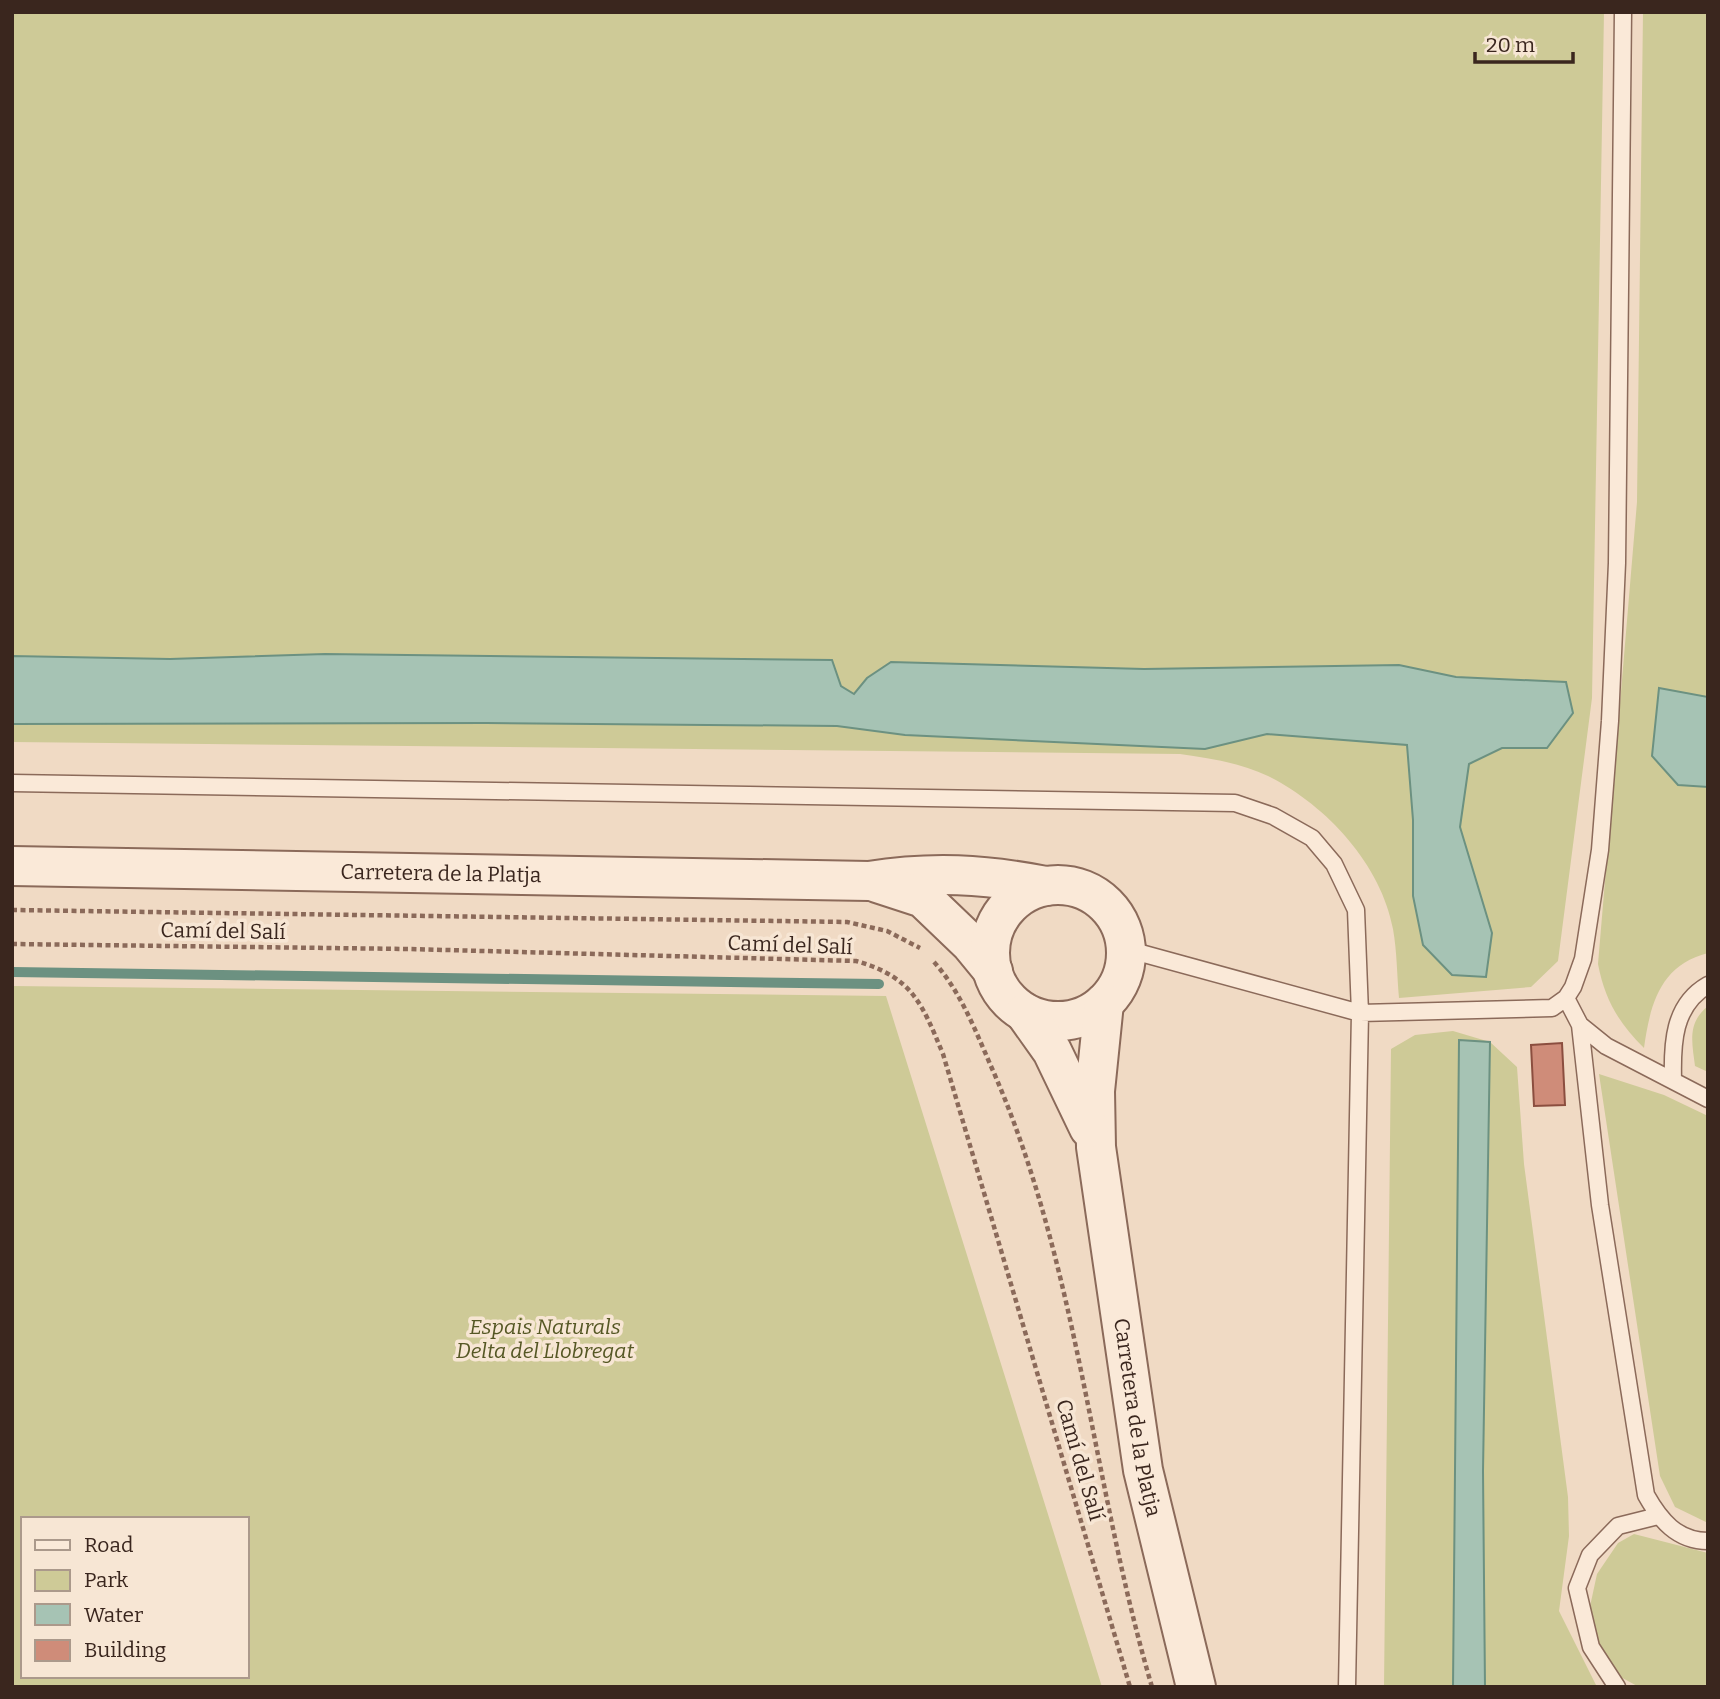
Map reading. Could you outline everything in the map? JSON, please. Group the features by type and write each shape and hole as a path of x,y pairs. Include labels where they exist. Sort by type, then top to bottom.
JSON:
{"street":[{"name":"Carretera de la Platja","path":"12,866 869,881 918,873 992,875 1046,886"},
{"name":"Carretera de la Platja","path":"869,881 923,898 970,943 993,971"},
{"path":"1058,884 1079,887 1100,899 1113,911 1122,929 1126,949 1124,969 1115,992 1104,1003 1089,1014 1066,1021 1043,1020 1025,1013 1008,1000 993,971 991,940 1000,916 1016,899 1034,888 1058,884"},
{"name":"Carretera de la Platja","path":"1104,1003 1095,1091 1096,1147 1143,1469 1196,1687"},
{"name":"Carretera de la Platja","path":"1025,1013 1057,1061 1096,1147"}],"lane":[{"path":"1126,949 1360,1013 1552,1008 1566,998 1583,959 1600,850 1611,710 1617,563 1623,12"},
{"path":"12,783 1235,803 1273,816 1312,838 1334,864 1356,910 1360,1013 1347,1687"},
{"path":"1672,1080 1672,1052 1679,1014 1708,985"},
{"path":"1566,998 1580,1025 1600,1205 1646,1495 1658,1516 1677,1533 1708,1541"},
{"path":"1580,1025 1605,1046 1708,1099"},
{"path":"1617,1687 1591,1647 1577,1588 1590,1555 1618,1526 1658,1516"}],"path":[{"path":"12,910 847,922 887,931 919,947 943,972 963,1006 1002,1091 1026,1156 1064,1287 1121,1571 1152,1687"},
{"name":"Camí del Salí","path":"12,944 396,949 856,961 880,968 897,977 912,990 926,1013 947,1065 1130,1687"}],"green space":[{"path":"12,12 1604,12 1592,698 1558,961 1531,987 1399,998 1393,929 1387,905 1377,882 1348,839 1310,803 1268,776 1236,764 1180,754 12,742"},
{"path":"1643,12 1708,12 1708,953 1692,959 1668,977 1654,1002 1644,1048 1614,1010 1604,989 1598,964 1637,502"},
{"name":"Espais Naturals Delta del Llobregat","path":"12,986 886,996 1102,1687 12,1687"},
{"path":"1708,1006 1708,1072 1695,1066 1692,1033 1701,1012"},
{"path":"1453,1031 1490,1042 1517,1067 1524,1164 1568,1497 1569,1536 1559,1611 1597,1687 1384,1687 1391,1049 1415,1035"},
{"path":"1599,1074 1664,1095 1708,1116 1708,1523 1675,1507 1660,1476"},
{"path":"1634,1534 1708,1553 1708,1687 1639,1687 1604,1668 1586,1625 1597,1574 1618,1543"}],"water":[{"path":"325,654 832,660 841,686 854,694 867,678 891,662 1144,669 1399,665 1456,677 1566,682 1573,713 1547,748 1502,748 1469,764 1460,827 1492,933 1486,977 1452,975 1423,945 1413,896 1413,820 1407,745 1267,734 1205,749 905,735 837,726 486,723 12,724 12,656 170,659"},
{"path":"1659,688 1708,697 1708,787 1678,785 1652,756"},
{"path":"1459,1040 1490,1042 1483,1471 1485,1687 1453,1687"}],"building":[{"path":"1562,1043 1565,1105 1534,1106 1531,1045"}],"waterway":[{"path":"12,972 879,984"}]}
